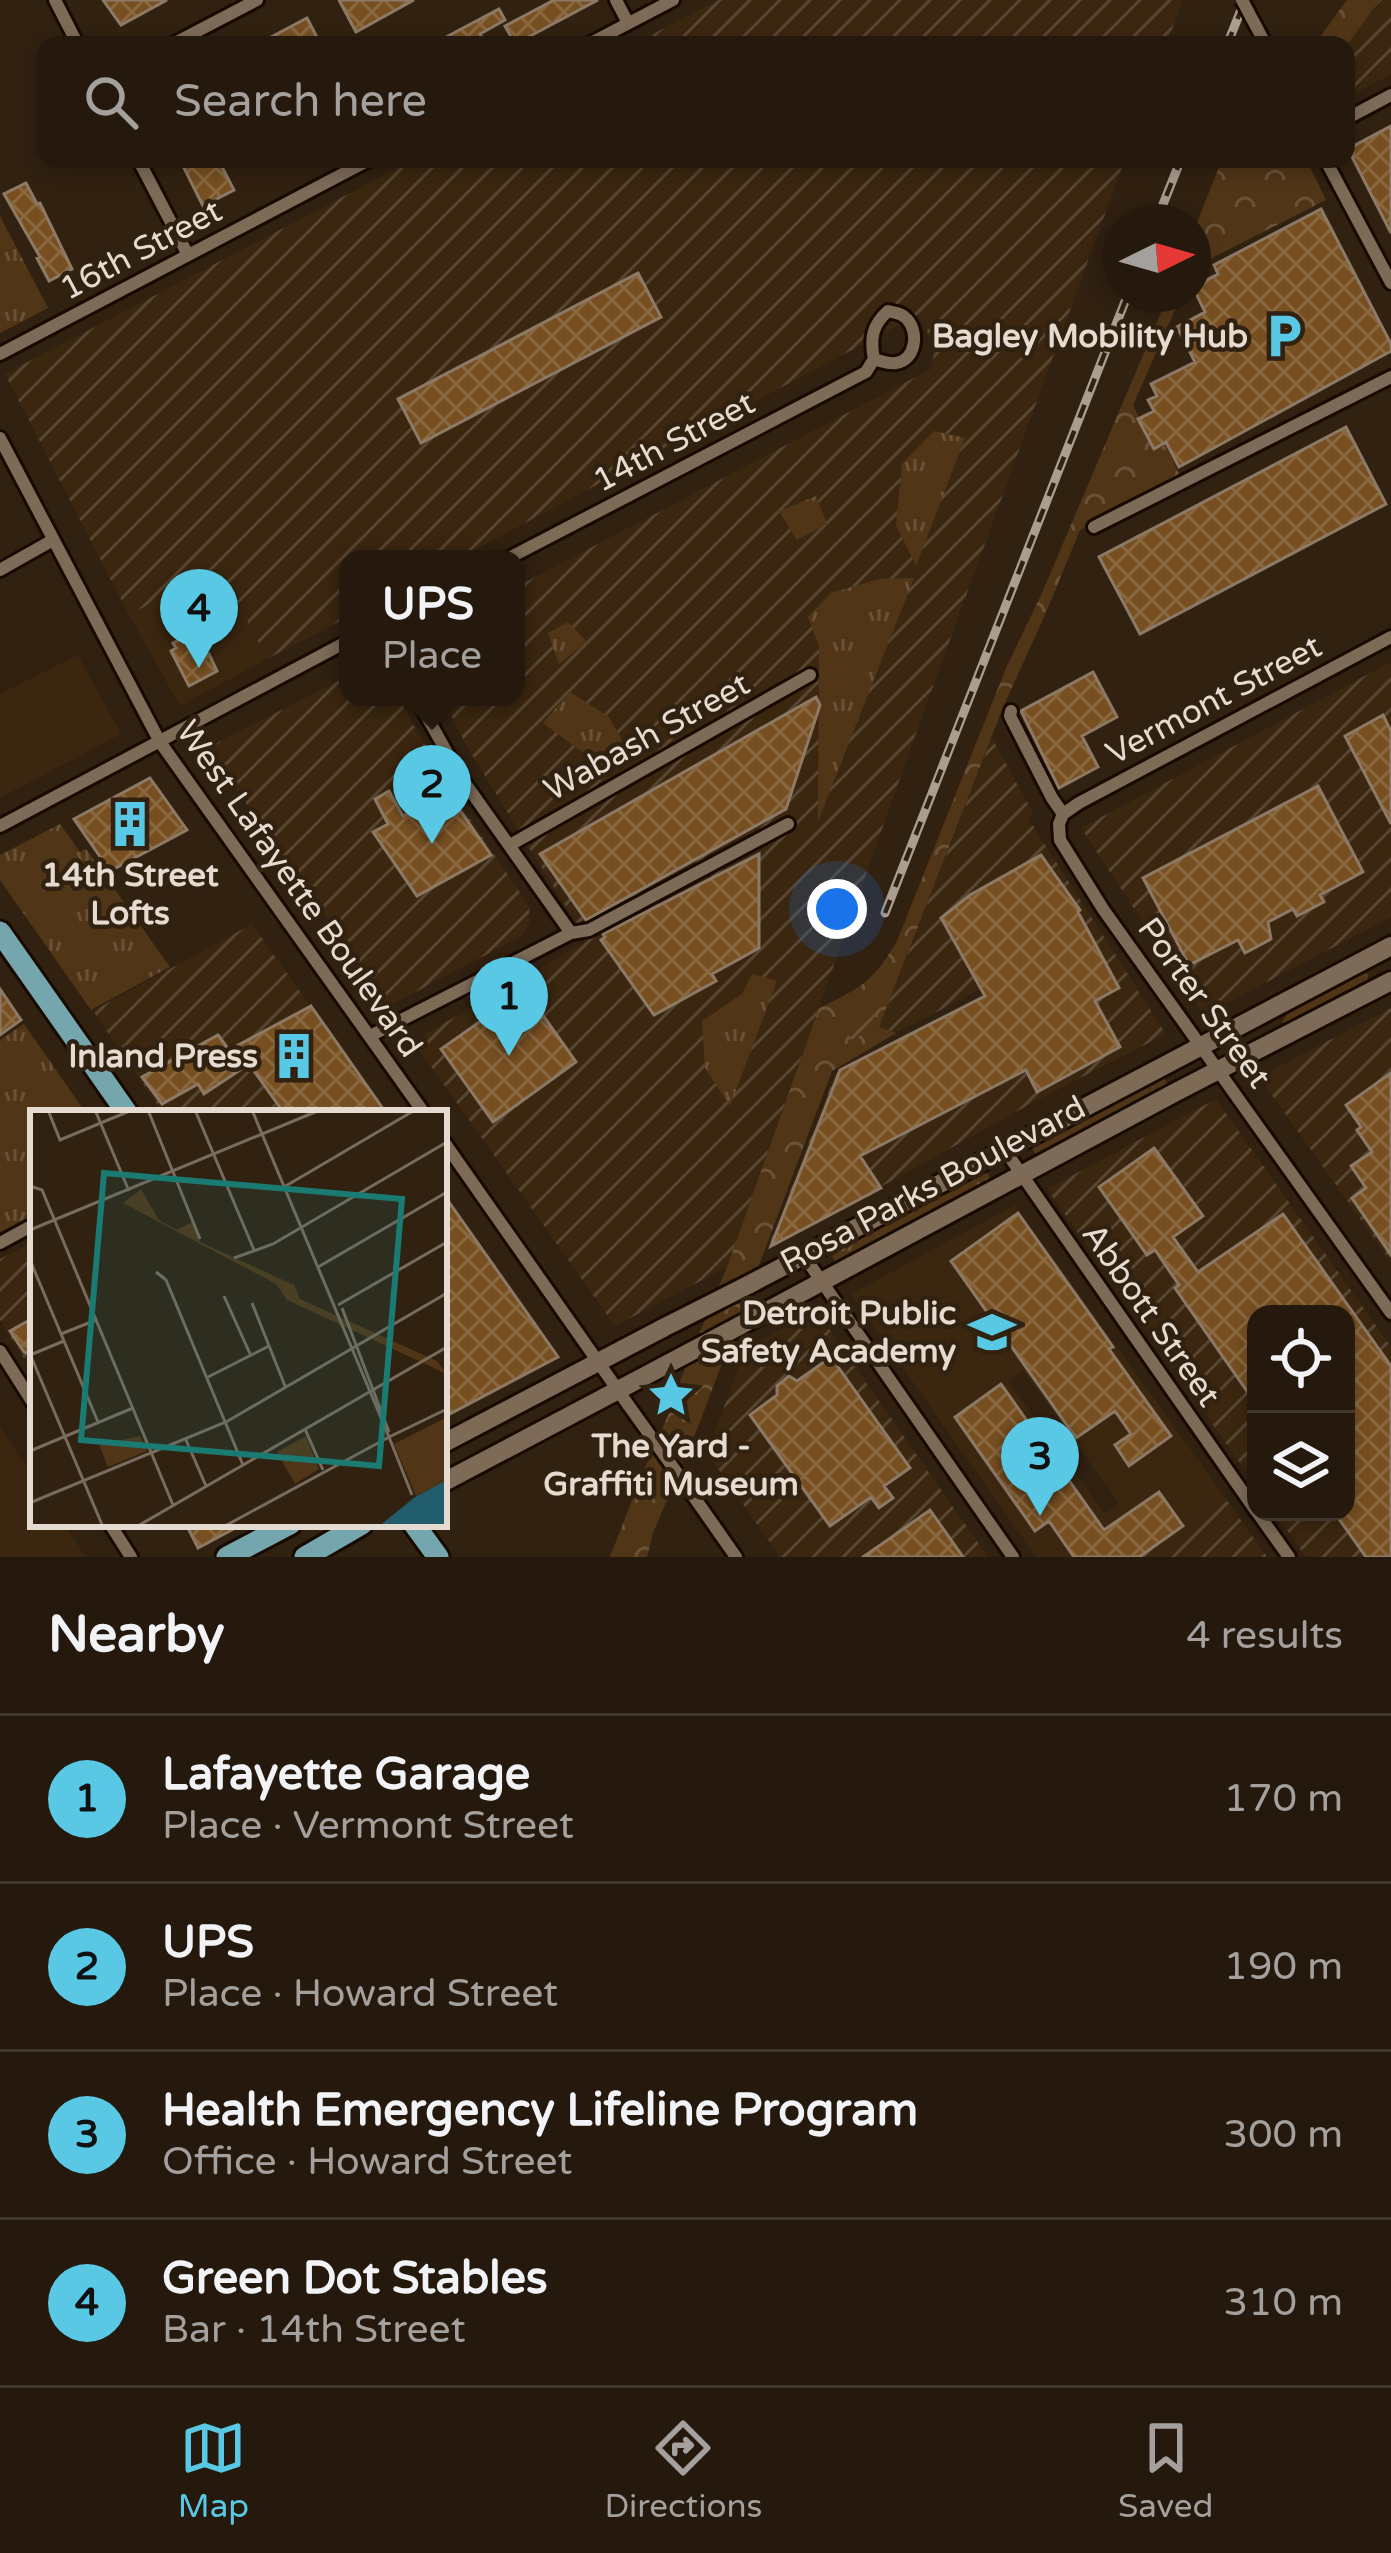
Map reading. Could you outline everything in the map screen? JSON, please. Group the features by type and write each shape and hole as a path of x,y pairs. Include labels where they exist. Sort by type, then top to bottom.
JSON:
{"main road":[{"path":"0,932 125,1110"},
{"name":"Rosa Parks Boulevard","path":"447,1441 1391,946"},
{"path":"1369,957 1382,967 1388,982"},
{"name":"Rosa Parks Boulevard","path":"447,1481 624,1398 641,1378 1388,982"},
{"path":"1276,1040 1275,1016 1286,1000"},
{"path":"1160,1067 1173,1073 1176,1092"},
{"path":"226,1557 285,1527 301,1557 356,1527"},
{"path":"416,1527 438,1557"}],"street":[{"path":"55,0 73,36"},
{"path":"188,36 257,0"},
{"path":"616,0 628,23"},
{"path":"604,36 673,0"},
{"path":"1242,0 1261,36"},
{"path":"1355,113 1391,95"},
{"path":"143,168 188,255"},
{"name":"16th Street","path":"0,354 353,168"},
{"path":"1330,168 1391,283"},
{"path":"888,311 903,314 914,337 912,350 893,364 874,359 871,343 876,321 888,311"},
{"name":"14th Street","path":"524,550 866,372 874,359"},
{"path":"1094,527 1391,377"},
{"name":"West Lafayette Boulevard","path":"0,438 160,742 422,1110"},
{"path":"0,569 53,540"},
{"name":"Vermont Street","path":"1064,814 1391,637"},
{"path":"0,826 339,645"},
{"name":"Wabash Street","path":"510,845 810,676"},
{"path":"421,706 460,776 571,933"},
{"name":"Porter Street","path":"1011,711 1064,814 1059,824 1062,844 1103,909 1391,1313"},
{"path":"370,1036 571,933 590,930 788,824"},
{"path":"447,1146 736,1557"},
{"name":"Abbott Street","path":"1004,1149 1247,1497"},
{"path":"0,1243 30,1227"},
{"path":"804,1256 1013,1557"},
{"path":"0,1352 30,1398"},
{"name":"Abbott Street","path":"1264,1521 1289,1557"},
{"path":"112,1527 130,1557"}],"shaded area":[{"path":"718,0 1183,0 1169,36 649,36"},
{"path":"1380,0 1391,0 1391,74 1355,93 1355,36"},
{"path":"398,168 1122,168 1109,204 1103,204 1103,219 727,1267 615,1326 413,1041 587,941 447,706 525,706 525,582 931,369 935,346 918,315 474,550 339,550 339,622 267,659 219,567 129,615 5,374"},
{"path":"219,566 267,659 180,706 129,615"},
{"path":"78,655 121,734 0,798 0,694"},
{"path":"1391,662 1391,917 1204,1015 1081,828"},
{"path":"339,681 339,706 403,706 450,789 529,906 530,921 522,936 389,1006 207,748"},
{"path":"992,738 1033,813 1028,818 1166,1034 767,1250 836,1072 985,996 981,989 896,1033 879,1027"},
{"path":"252,924 384,1110 161,1110 93,1011"},
{"path":"1391,1008 1391,1262 1259,1077"},
{"path":"1216,1099 1391,1347 1391,1557 1306,1557 1280,1521 1355,1521 1355,1305 1247,1305 1247,1473 1047,1189"},
{"name":"Detroit Public Safety Academy","path":"1015,1205 1224,1496 1137,1557 1036,1557 851,1294","holes":["1023,1370 1119,1503 1105,1514 1008,1381"]},
{"path":"30,1244 30,1368 0,1320 0,1259"},
{"path":"817,1311 988,1557 780,1557 707,1453 746,1348"},
{"path":"0,1427 30,1472 30,1527 66,1527 86,1557 0,1557"},
{"path":"1224,1496 1267,1557 1137,1557"}],"green space":[{"path":"1347,0 1380,0 1353,36 1321,36"},
{"path":"1218,168 1310,168 1326,200 1211,258 1211,204 1204,204"},
{"path":"0,216 48,308 0,333"},
{"path":"1161,312 1174,312 1133,405 1155,449 1166,445 1182,480 1080,530 1004,705 879,1027 896,1033 832,1071 647,1557 610,1557 670,1411 663,1401 677,1388 727,1267 819,1008 865,982 897,941 1007,666"},
{"path":"934,431 965,438 916,566 896,525 902,464"},
{"path":"816,496 827,524 797,540 779,511"},
{"path":"914,578 818,821 819,646 808,617 831,593 880,579"},
{"path":"568,622 587,642 559,664 548,633"},
{"path":"570,692 609,717 629,753 604,768 543,723"},
{"path":"60,824 80,852 86,849 170,967 91,1010 0,880 0,855"},
{"path":"1362,970 1369,975 1366,982 1282,1023 1306,998"},
{"path":"752,974 777,981 730,1106 705,1068 702,1021 742,994"},
{"path":"878,1001 870,1024 853,1040 849,1032 853,1022"},
{"path":"24,1024 84,1110 30,1110 30,1218 0,1232 0,1040"},
{"path":"1163,1076 1168,1084 1165,1088 1036,1156 1031,1145"},
{"path":"986,1170 991,1180 835,1262 830,1251"}],"building":[{"path":"103,0 167,0 121,25"},
{"path":"339,0 414,0 356,32"},
{"path":"554,0 598,0 530,36 511,36 505,26"},
{"path":"499,9 505,20 481,36 448,36"},
{"path":"307,18 316,36 273,36"},
{"path":"1391,126 1391,233 1355,163 1355,145"},
{"path":"184,168 223,168 234,190 203,206"},
{"path":"26,183 72,269 49,281 4,194"},
{"name":"Bagley Mobility Hub","path":"1321,209 1391,351 1179,467 1166,442 1154,449 1138,419 1154,411 1148,400 1157,396 1151,384 1195,362 1177,327 1211,312 1211,278 1218,274 1214,265"},
{"path":"638,273 661,317 421,443 398,399"},
{"path":"1346,427 1386,504 1140,634 1099,557"},
{"path":"183,638 186,643 193,639 202,657 209,654 217,671 189,686 171,651 176,648 173,643"},
{"path":"1093,672 1117,717 1082,736 1098,767 1059,788 1021,711"},
{"path":"816,697 820,705 786,809 586,920 540,854"},
{"path":"1383,715 1391,731 1391,824 1345,736"},
{"name":"14th Street Lofts","path":"150,778 187,830 110,871 74,819"},
{"path":"1318,786 1363,872 1320,895 1324,902 1297,916 1293,909 1268,922 1271,939 1245,953 1238,940 1189,965 1143,878"},
{"path":"389,791 403,816 448,793 491,855 417,896 373,832 388,824 375,799"},
{"path":"759,854 759,948 712,974 716,981 654,1015 601,940 603,934"},
{"path":"1041,855 1080,910 1119,988 1095,1001 1120,1047 1037,1092 1026,1070 860,1156 881,1188 771,1246 840,1070 985,996 941,918 970,895"},
{"path":"0,989 21,1020 0,1035"},
{"path":"525,990 576,1062 493,1122 441,1049"},
{"name":"Inland Press","path":"311,1006 384,1110 282,1110 249,1064 204,1094 198,1084 162,1104 142,1077 218,1035 229,1050"},
{"path":"1391,1073 1391,1255 1352,1198 1366,1188 1351,1166 1372,1152 1346,1105"},
{"path":"1154,1148 1203,1216 1173,1237 1198,1272 1283,1214 1348,1305 1247,1305 1247,1391 1175,1288 1179,1285 1155,1250 1147,1255 1099,1187"},
{"path":"447,1199 558,1357 447,1415"},
{"path":"1018,1213 1171,1436 1129,1466 1115,1445 1131,1434 1115,1411 1076,1438 951,1261"},
{"path":"1355,1315 1391,1366 1391,1557 1366,1557 1340,1521 1355,1521"},
{"path":"30,1320 30,1354 24,1352 10,1331"},
{"path":"831,1357 910,1468 884,1486 893,1498 879,1508 871,1497 830,1526 750,1415 777,1395 777,1386 789,1376 797,1381"},
{"path":"1001,1384 1104,1530 1159,1492 1183,1526 1139,1557 1074,1557 1049,1521 1035,1531 955,1417"},
{"path":"930,1510 963,1557 863,1557 889,1539"},
{"path":"188,1527 237,1527 198,1548"}],"railway":[{"path":"1231,36 1245,0"},
{"path":"1163,204 1177,168"},
{"path":"885,913 1121,312"}],"place":[{"name":"Bagley Mobility Hub","path":"1284,336"},
{"name":"Green Dot Stables","path":"199,668"},
{"name":"14th Street Lofts","path":"130,824"},
{"name":"UPS","path":"432,844"},
{"name":"Inland Press","path":"294,1056"},
{"name":"Lafayette Garage","path":"509,1056"},
{"name":"Detroit Public Safety Academy","path":"992,1332"},
{"name":"The Yard - Graffiti Museum","path":"671,1395"},
{"name":"Health Emergency Lifeline Program","path":"1040,1516"}]}
